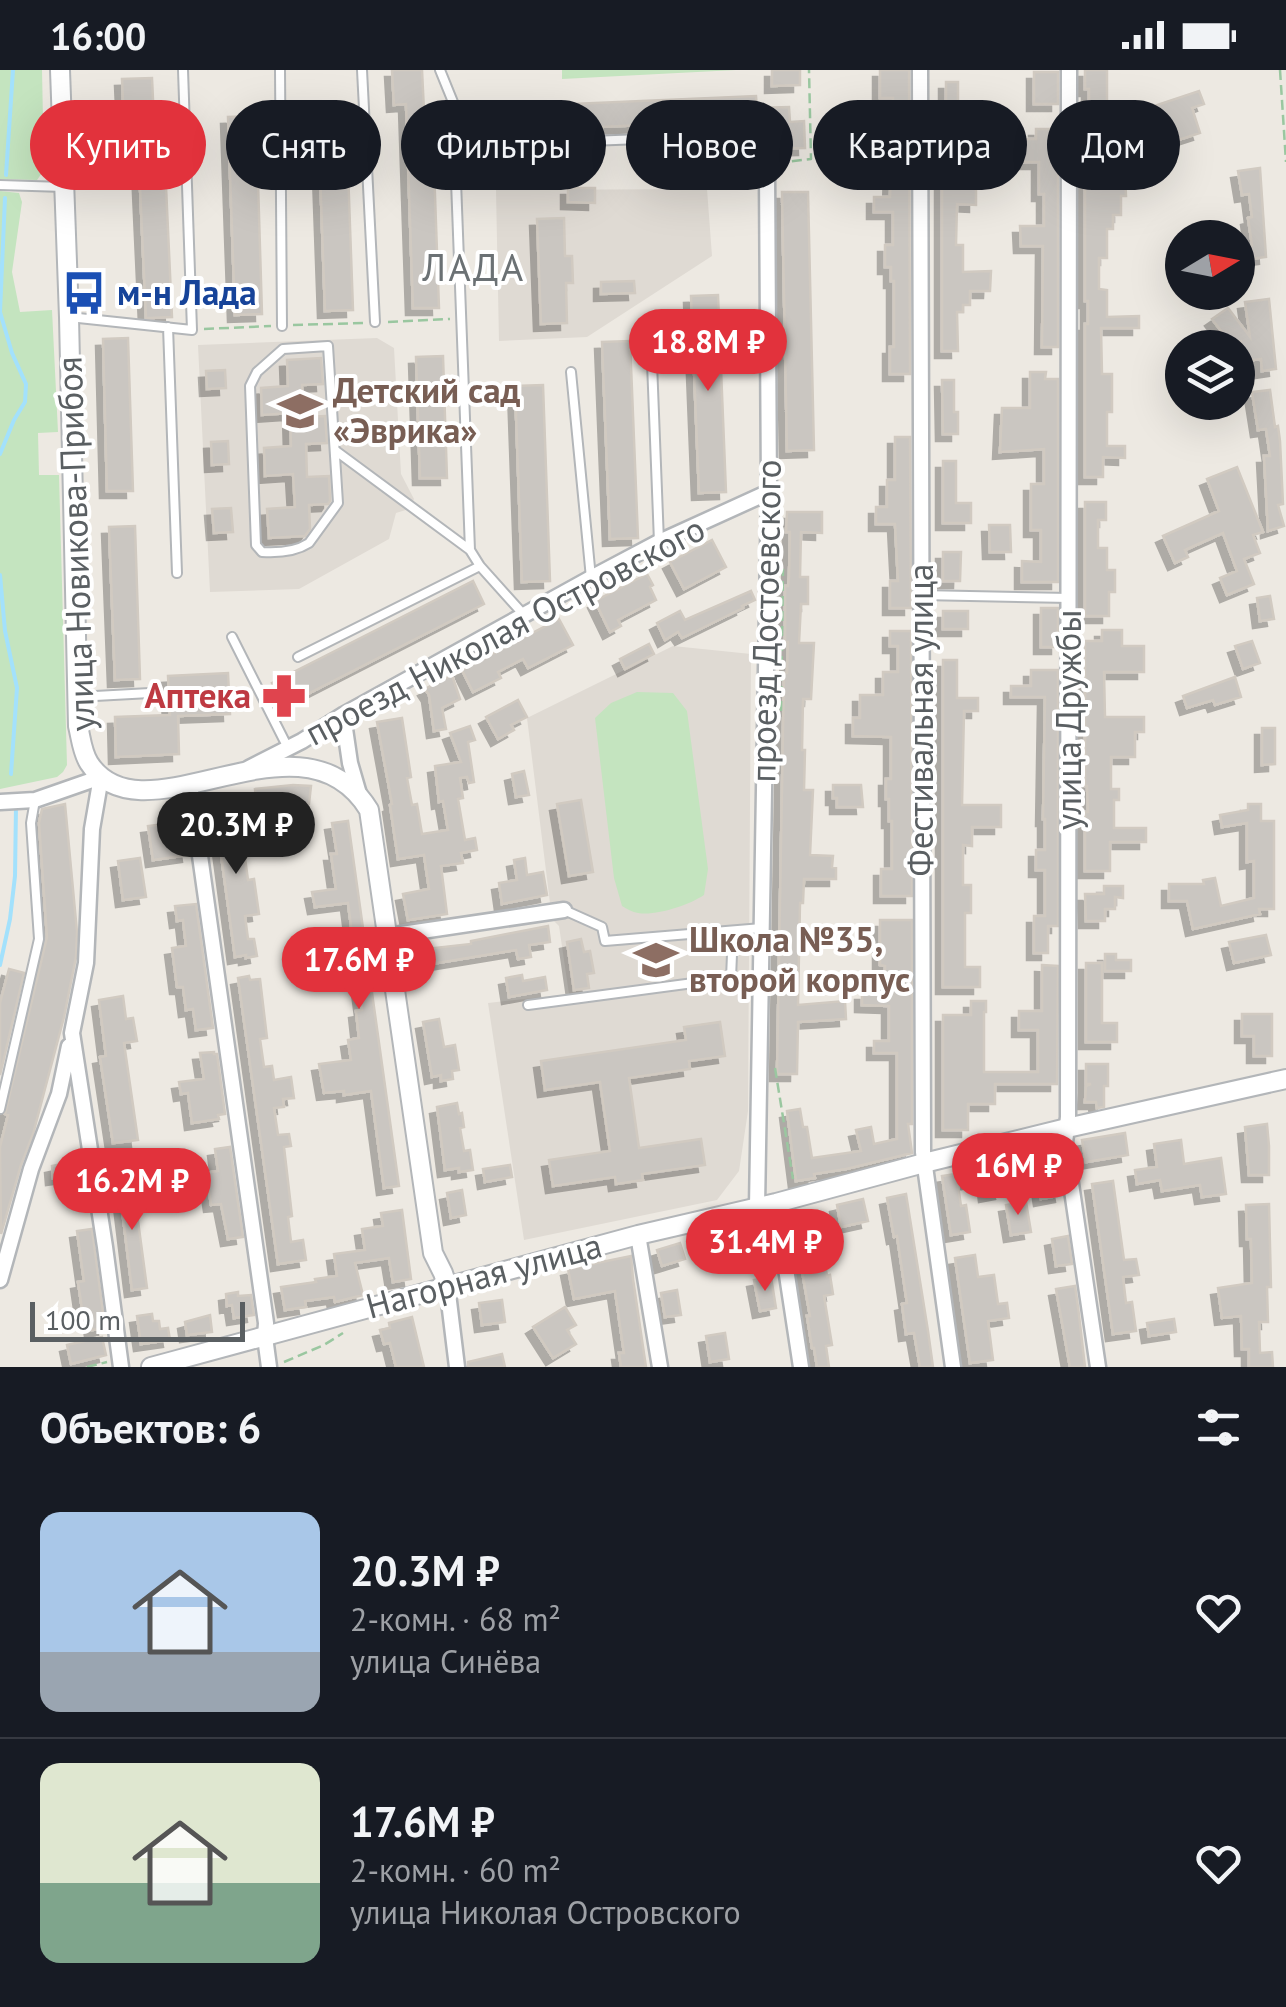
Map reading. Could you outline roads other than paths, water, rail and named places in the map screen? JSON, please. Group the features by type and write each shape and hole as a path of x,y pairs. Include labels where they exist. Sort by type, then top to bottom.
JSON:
{"street":[{"name":"улица Новикова-Прибоя","path":"60,70 61,100"},
{"name":"Фестивальная улица","path":"920,70 924,1163 953,1367"},
{"name":"улица Дружбы","path":"1069,70 1065,1142 1098,1367"},
{"name":"улица Новикова-Прибоя","path":"64,190 78,726 84,754 101,777 92,829 86,963 72,1033 120,1367"},
{"name":"проезд Достоевского","path":"767,190 769,492 762,928 767,1206 801,1367"},
{"name":"проезд Николая Островского","path":"242,771 659,542 769,492"},
{"path":"343,715 350,762 359,794 369,810 433,1253 447,1286 457,1367"},
{"path":"0,802 35,800 101,777 147,791 275,766 321,772 359,794"},
{"path":"190,785 269,1367"},
{"path":"388,936 564,910"},
{"path":"1,1271 59,1094 72,1033"},
{"name":"Нагорная улица","path":"150,1367 638,1234 1286,1078"},
{"path":"638,1234 660,1367"}],"lane":[{"path":"69,316 192,330 183,70"},
{"path":"280,70 282,326"},
{"path":"362,70 375,322"},
{"path":"440,70 453,102 470,550"},
{"path":"0,185 30,186"},
{"path":"168,327 176,572"},
{"path":"651,337 659,542"},
{"path":"336,450 338,503 309,542 296,550 260,551 256,545 250,386 257,372 283,350 328,346 336,450 470,550 524,615"},
{"path":"571,372 591,578"},
{"path":"298,657 480,566"},
{"path":"921,595 1070,598"},
{"path":"232,638 288,748"},
{"path":"77,697 150,694"},
{"path":"0,1109 39,939 31,823 35,800"},
{"path":"564,910 602,928 605,941 762,928"},
{"path":"528,1005 731,978 733,931"}],"waterway":[{"path":"6,175 13,70"},
{"path":"0,454 25,402 26,384 0,312 5,198"},
{"path":"0,575 5,631 17,688 11,774"},
{"path":"0,965 15,876 16,806"}],"place":[{"name":"м-н Лада","path":"84,293"},
{"name":"Детский сад «Эврика»","path":"300,411"},
{"name":"Аптека","path":"284,696"},
{"name":"Школа №35, второй корпус","path":"656,960"}],"district":[{"name":"ЛАДА","path":"474,268"}]}
